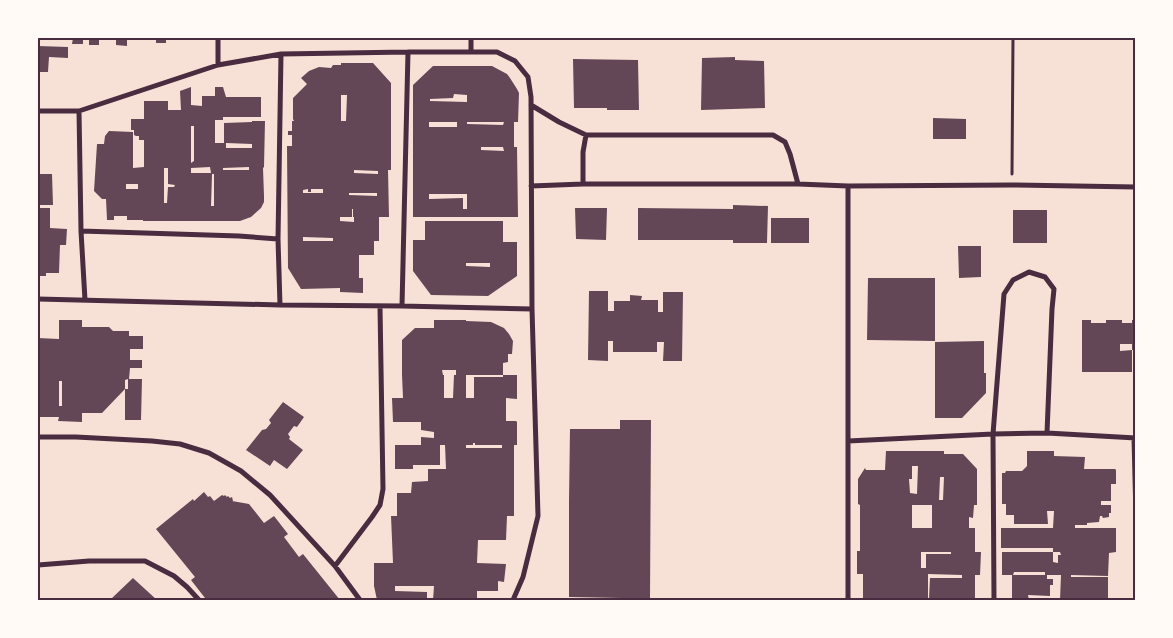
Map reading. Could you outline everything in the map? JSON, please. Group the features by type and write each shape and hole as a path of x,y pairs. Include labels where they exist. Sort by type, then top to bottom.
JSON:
{"street":[{"path":"218,38 218,65"},
{"path":"471,38 471,52"},
{"path":"402,306 408,52"},
{"path":"38,111 80,111 218,65 281,54 497,52 515,61 528,77 531,97 532,309 538,516 523,577 513,600"},
{"path":"280,305 278,239 281,54"},
{"path":"531,105 559,122 586,135 773,135 785,142 798,184"},
{"path":"80,111 81,231 85,300"},
{"path":"583,184 583,152 586,135"},
{"path":"531,186 583,184 798,184 848,186 1012,185 1136,187"},
{"path":"848,186 848,600"},
{"path":"81,231 278,239"},
{"path":"994,600 993,434 1004,294 1013,280 1029,272 1045,277 1054,289 1046,433"},
{"path":"38,299 532,309"},
{"path":"335,566 380,505 383,488 380,306"},
{"path":"848,441 1046,433 1135,438 1136,516"},
{"path":"38,437 152,441 180,444 209,452 242,471 270,495 335,566 360,600"},
{"path":"38,565 88,561 145,561 174,576 199,600"}],"path":[{"path":"1012,185 1014,38"}],"building":[{"path":"73,38 83,38 83,44 72,44"},
{"path":"89,38 99,38 99,45 89,45"},
{"path":"116,38 166,38 166,43 156,43 156,40 127,39 127,46 116,45"},
{"path":"38,46 68,47 68,58 49,57 48,72 38,72"},
{"path":"735,57 735,60 764,61 765,108 701,110 702,58"},
{"path":"573,59 638,60 639,110 574,108"},
{"path":"341,63 373,63 391,83 391,170 388,170 389,217 379,217 379,241 374,241 374,255 359,255 359,278 363,278 363,293 340,292 340,288 301,289 288,268 287,146 292,146 292,135 288,135 288,131 292,131 292,121 294,121 293,98 307,84 301,78 309,71 319,67 331,68 333,65 341,65","holes":["341,95 347,95 346,121 341,121","354,170 378,171 378,174 354,173","308,189 308,192 311,192 311,189 323,189 323,193 303,193 303,190","349,193 377,193 377,196 349,195","353,209 354,222 340,221 340,217 352,217","303,237 333,238 333,241 303,241"]},
{"path":"433,66 492,66 507,74 519,93 518,122 514,122 514,147 517,147 518,217 413,217 413,85","holes":["454,94 467,95 467,102 430,101 430,99 453,98","429,122 457,122 457,127 429,127","467,122 504,122 503,125 467,124","481,147 503,147 504,151 481,150","429,194 467,194 467,209 463,209 463,198 429,199"]},
{"path":"191,87 191,105 202,106 202,96 215,96 215,87 223,87 226,97 261,97 261,117 223,117 223,120 215,120 215,143 224,143 224,123 265,121 264,202 261,208 251,217 240,221 143,221 127,220 127,216 114,216 114,220 107,220 106,199 102,199 94,191 97,144 104,144 105,136 109,131 133,132 133,168 144,167 144,140 139,140 139,136 134,135 134,130 131,130 131,119 144,119 144,101 168,101 168,110 181,110 180,91","holes":["191,126 194,126 194,161 191,163","226,143 252,144 252,148 226,148","210,167 211,173 191,173 191,168","249,167 249,170 223,170 223,168","164,168 168,168 168,184 175,185 174,187 168,187 167,203 164,203","212,174 214,174 214,206 211,206","126,184 138,184 138,189 126,189"]},
{"path":"933,118 966,119 966,139 933,139"},
{"path":"38,174 52,174 53,205 38,205"},
{"path":"733,205 768,206 767,243 733,243 733,240 638,240 638,208 733,209"},
{"path":"38,208 50,208 50,228 67,229 66,245 60,245 59,273 46,273 46,276 38,276"},
{"path":"575,208 607,208 606,240 576,239"},
{"path":"1013,210 1047,210 1047,243 1013,243"},
{"path":"771,218 809,218 809,243 771,243"},
{"path":"425,221 503,221 503,242 517,242 517,276 488,296 431,295 413,271 413,240 425,240","holes":["466,263 490,263 490,267 466,266"]},
{"path":"958,246 981,246 981,277 959,278"},
{"path":"868,278 935,278 935,341 867,340"},
{"path":"589,291 608,291 608,311 614,311 614,301 630,301 630,295 642,296 641,300 658,300 658,312 663,312 663,292 683,292 682,361 663,361 664,342 657,342 657,352 613,352 613,341 608,341 608,361 588,360"},
{"path":"59,320 82,320 82,327 109,327 113,331 129,331 129,336 143,336 143,349 130,349 130,360 142,360 142,368 130,368 129,379 142,379 141,420 125,420 125,389 102,413 82,413 82,422 58,421 59,417 38,417 38,338 59,339","holes":["128,379 128,389 125,389 125,380","59,381 62,381 62,406 59,406"]},
{"path":"434,320 491,322 504,328 513,341 512,354 508,354 508,362 503,363 503,375 517,375 517,399 506,398 506,421 517,422 517,445 514,445 514,516 507,516 506,540 478,540 477,563 506,564 504,582 498,581 498,591 477,591 477,600 433,600 434,586 395,586 395,591 427,592 427,600 377,600 374,586 374,563 393,563 391,516 397,516 397,493 411,493 412,482 428,481 428,469 446,469 445,445 440,445 440,465 413,465 413,469 395,469 395,445 421,445 421,437 434,438 434,432 421,430 421,422 393,422 392,398 403,398 402,340 415,328 434,328","holes":["442,370 456,370 453,398 444,398 444,375","466,375 503,375 503,377 474,377 474,398 466,398","473,443 475,445 502,445 502,448 466,448 466,445 473,445"]},
{"path":"1082,320 1091,320 1091,323 1106,323 1106,320 1122,320 1122,323 1132,323 1132,320 1136,320 1136,350 1132,350 1132,372 1082,372","holes":["1120,344 1132,344 1132,350 1120,351"]},
{"path":"984,341 986,393 962,418 935,418 935,342"},
{"path":"283,402 304,417 297,427 294,426 288,434 289,439 303,450 287,469 274,460 270,466 246,450 262,430 266,429 271,423 269,420"},
{"path":"620,420 651,420 650,600 569,597 570,429 620,429"},
{"path":"886,451 944,451 944,454 963,454 977,469 977,505 974,505 973,518 969,517 969,528 975,528 975,552 981,552 980,575 975,575 975,599 871,600 871,598 863,598 863,574 857,574 857,551 860,551 858,479 865,468 866,470 885,470","holes":["912,466 918,466 917,494 910,493 909,479 912,479","940,477 944,477 943,500 939,500","912,505 932,505 932,528 912,528","921,552 951,552 951,554 926,554 926,568 921,568","928,574 962,575 962,578 930,578 929,599"]},
{"path":"1027,451 1054,451 1054,456 1085,457 1084,469 1115,469 1116,484 1111,484 1111,501 1101,501 1101,505 1111,505 1109,517 1103,518 1100,516 1099,522 1075,525 1075,528 1116,528 1116,552 1109,553 1108,576 1071,575 1071,577 1108,577 1108,600 1060,600 1061,575 1047,575 1047,579 1053,579 1053,585 1050,585 1050,596 1028,595 1029,600 1012,600 1012,575 1002,575 1002,552 1053,552 1053,548 1001,548 1001,528 1053,528 1054,511 1047,511 1048,524 1014,524 1014,515 1006,515 1006,504 1002,504 1002,473 1006,471 1022,471 1027,466","holes":["1053,552 1060,552 1061,555 1058,555 1058,563 1053,562","1014,572 1045,572 1045,575 1013,575"]},
{"path":"204,492 214,501 225,495 230,498 232,497 232,501 249,504 264,523 274,516 288,534 284,537 299,557 303,554 340,600 209,600 205,598 191,580 195,577 156,529"},
{"path":"133,578 157,600 113,600 112,598"}]}
